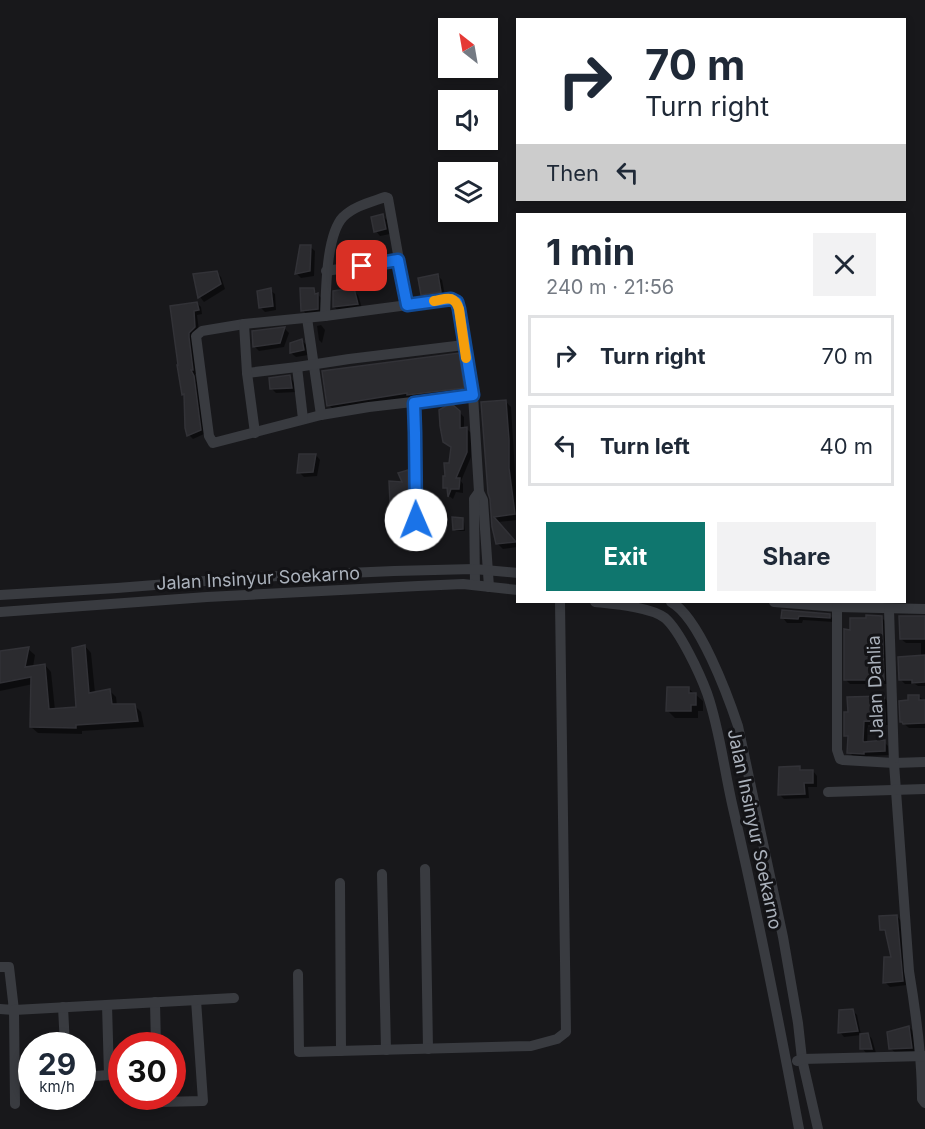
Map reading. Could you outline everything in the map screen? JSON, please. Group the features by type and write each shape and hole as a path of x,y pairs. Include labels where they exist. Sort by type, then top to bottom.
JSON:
{"street":[{"path":"325,316 326,271 338,223 351,211 385,197 388,198 407,305"},
{"path":"326,271 398,260"},
{"path":"473,395 321,415 213,443 208,431 197,334 202,331 244,324 453,299 457,302 473,395 479,492 483,500 489,587"},
{"path":"307,318 321,415"},
{"path":"244,324 247,374 255,433"},
{"path":"247,374 349,358 464,345"},
{"path":"297,367 303,419"},
{"path":"414,403 416,520"},
{"path":"475,585 474,499 479,492"},
{"name":"Jalan Insinyur Soekarno","path":"0,594 256,577 451,569 516,573"},
{"path":"213,581 213,597"},
{"name":"Jalan Insinyur Soekarno","path":"0,612 418,586 475,585 516,590"},
{"path":"298,974 300,1052 531,1046 557,1039 566,1032 560,603"},
{"path":"601,603 651,612 664,617 677,603"},
{"name":"Jalan Insinyur Soekarno","path":"677,603 710,656 738,726 783,937 802,1059 818,1129"},
{"path":"787,603 837,607 925,609"},
{"path":"837,607 837,754 843,760 925,762"},
{"name":"Jalan Dahlia","path":"889,609 894,763 909,971 920,1002 922,1100 925,1103"},
{"name":"Jalan Insinyur Soekarno","path":"664,617 673,627 695,664 707,693 762,940 799,1129"},
{"path":"717,732 738,726"},
{"path":"828,792 925,789"},
{"path":"425,869 428,1049"},
{"path":"382,874 386,1050"},
{"path":"340,883 341,1051"},
{"path":"762,940 783,937"},
{"path":"0,967 9,967 14,1010 15,1104"},
{"path":"0,1009 234,998"},
{"path":"186,1101 203,1101 196,1000"},
{"path":"155,1002 156,1032"},
{"path":"107,1005 108,1040"},
{"path":"63,1007 64,1032"},
{"path":"787,1063 802,1059 922,1056"}],"building":[{"path":"383,214 386,229 374,232 371,217"},
{"path":"300,245 311,245 310,271 295,274"},
{"path":"217,271 221,284 198,298 193,274"},
{"path":"438,274 441,292 421,295 418,278"},
{"path":"271,288 273,306 259,308 257,291"},
{"path":"300,288 314,288 315,294 318,293 318,309 301,311"},
{"path":"354,288 358,304 333,307 333,291"},
{"path":"197,302 199,310 194,311 195,327 189,333 189,337 193,370 191,370 194,376 201,430 187,436 184,394 182,395 177,365 170,306"},
{"path":"285,327 280,343 253,347 252,331"},
{"path":"302,339 304,350 290,353 290,343"},
{"path":"459,353 464,388 407,395 407,393 327,406 322,371"},
{"path":"290,375 292,388 270,389 269,378"},
{"path":"506,400 509,468 515,514 494,517 516,542 496,544 488,493 481,402"},
{"path":"453,405 460,411 460,428 467,427 467,452 456,478 460,478 459,489 451,489 448,497 447,488 443,488 443,476 445,476 444,463 449,463 451,447 443,442 439,410"},
{"path":"299,454 316,454 313,472 297,473"},
{"path":"408,470 408,520 410,525 391,523 389,481 402,482 398,473"},
{"path":"452,517 463,518 463,529 453,530"},
{"path":"782,610 830,614 830,618 799,616 798,619 781,618"},
{"path":"866,615 882,616 884,680 844,680 844,629 850,630 850,618 866,618"},
{"path":"899,616 925,616 925,639 900,639"},
{"path":"85,645 89,693 110,689 112,704 135,704 138,721 76,725 76,728 30,727 31,677 0,683 0,651 29,647 25,667 45,664 49,709 76,707 72,648"},
{"path":"925,655 925,682 912,683 912,680 899,680 898,657"},
{"path":"667,687 689,687 689,693 696,693 696,705 691,705 691,711 666,711"},
{"path":"908,695 919,695 919,700 925,700 925,723 903,724 900,722 899,701 908,700"},
{"path":"884,696 885,722 864,721 863,741 885,740 885,751 864,752 864,754 847,753 848,736 844,736 844,712 848,712 847,697"},
{"path":"800,766 800,770 813,770 813,783 804,783 805,794 778,795 779,767"},
{"path":"897,915 903,981 883,983 884,957 891,957 885,930 880,930 879,916"},
{"path":"853,1009 858,1031 838,1033 839,1010"},
{"path":"909,1026 912,1048 889,1049 887,1032"},
{"path":"868,1033 872,1049 860,1049 860,1034"}],"slow traffic":[{"path":"434,301 453,299 457,302 466,358"}],"route":[{"path":"362,266 398,260 407,305 453,299 457,302 459,309 473,395 414,403 416,520"}]}
